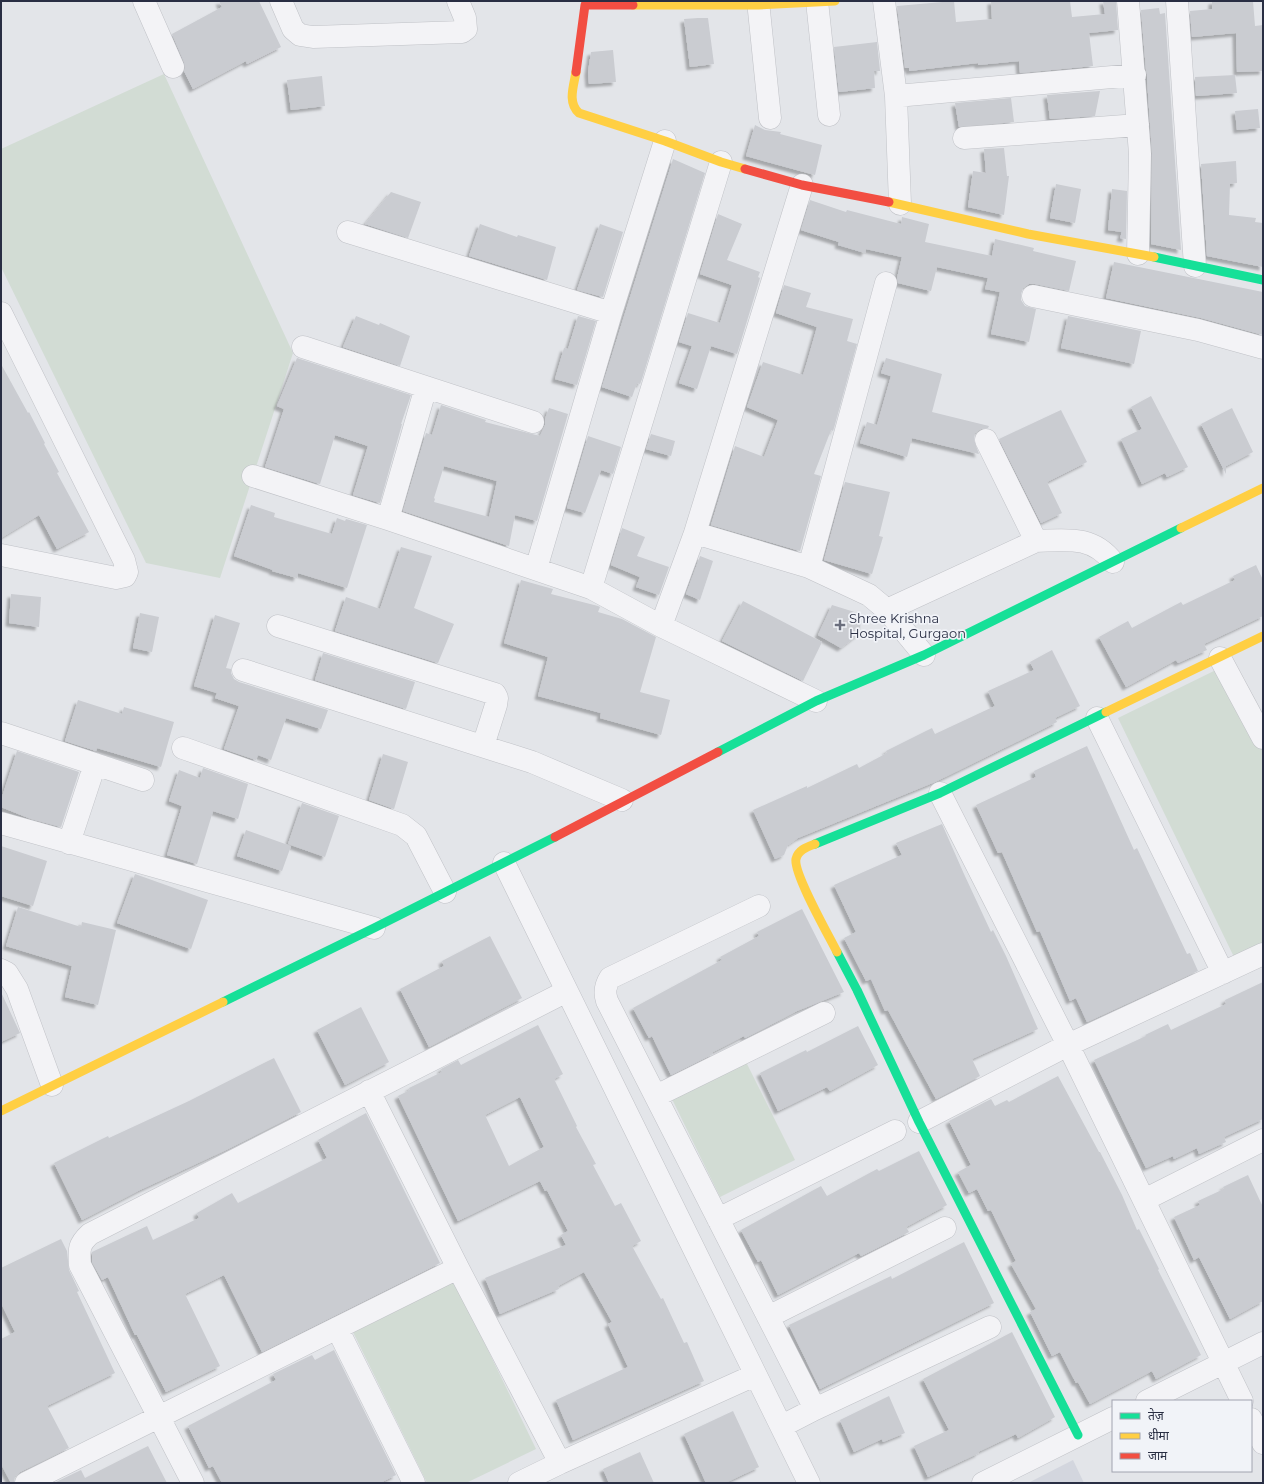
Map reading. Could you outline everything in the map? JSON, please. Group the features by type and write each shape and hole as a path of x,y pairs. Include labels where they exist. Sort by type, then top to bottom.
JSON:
{"street":[{"path":"144,1 173,67"},
{"path":"281,1 293,30 300,35 313,37 462,32 466,29 467,24 458,1"},
{"path":"829,115 823,1 585,5 572,101 577,113 584,116 665,141 721,162 802,185 900,204 1028,234 1138,254 1263,280"},
{"path":"884,1 896,96 900,204"},
{"path":"1128,1 1138,126 1140,184 1138,254"},
{"path":"1177,1 1195,266"},
{"path":"758,3 770,118"},
{"path":"896,96 1135,75"},
{"path":"964,138 1138,126"},
{"path":"536,569 611,313 665,141"},
{"path":"591,588 721,162"},
{"path":"661,626 695,533 802,185"},
{"path":"348,232 611,313"},
{"path":"809,567 886,283"},
{"path":"1033,296 1198,330 1263,348"},
{"path":"1,555 116,578 125,576 127,572 124,560 4,327"},
{"path":"303,347 532,422"},
{"path":"388,519 426,387"},
{"path":"986,440 1036,541"},
{"path":"253,476 388,519 591,588 661,626 816,701"},
{"path":"1,1111 504,863 622,800 816,701 924,655 1263,488"},
{"path":"695,533 809,567 869,595 887,610 924,655"},
{"path":"887,610 1036,541 1074,540 1093,544 1106,552 1113,562"},
{"path":"278,626 495,694 497,698 496,705 483,746"},
{"path":"1078,1435 919,1122 857,990 802,882 795,864 795,857 798,852 803,849 940,793 1263,636"},
{"path":"1220,658 1263,738"},
{"path":"243,670 532,762 622,800"},
{"path":"1097,718 1223,973"},
{"path":"1,733 143,780"},
{"path":"183,748 402,825 416,836 446,892"},
{"path":"69,842 95,764"},
{"path":"940,793 1068,1045 1242,1400"},
{"path":"1,823 374,928"},
{"path":"504,863 809,1483"},
{"path":"759,906 610,978 606,984 604,993 815,1409"},
{"path":"919,1122 1068,1045 1263,954"},
{"path":"1,970 7,973 17,989 52,1086"},
{"path":"193,1483 80,1265 82,1241 90,1234 567,991"},
{"path":"656,1096 824,1013"},
{"path":"369,1091 458,1268 560,1463"},
{"path":"718,1219 895,1131"},
{"path":"1144,1200 1263,1140"},
{"path":"768,1317 945,1228"},
{"path":"26,1483 160,1418 458,1268"},
{"path":"782,1426 990,1327"},
{"path":"337,1328 414,1483"},
{"path":"1149,1400 1263,1343"},
{"path":"519,1483 755,1375"},
{"path":"983,1483 1112,1418"},
{"path":"1252,1421 1263,1443"}],"shaded area":[{"path":"164,74 293,353 220,578 146,563 1,267 1,149"},
{"path":"1222,667 1263,751 1263,943 1234,957 1118,718"},
{"path":"746,1062 795,1160 720,1197 672,1099"},
{"path":"454,1280 536,1449 466,1483 427,1483 352,1330"},
{"path":"1073,1460 1084,1483 1028,1483"}],"building":[{"path":"219,1 259,1 281,47 247,64 246,61 193,89 184,71 184,62 172,34 222,7"},
{"path":"954,1 956,22 992,19 991,1 1070,1 1072,17 1105,14 1103,1 1116,1 1118,30 1089,33 1093,66 1020,73 1019,61 978,65 978,63 909,71 909,68 905,68 897,6"},
{"path":"1212,1 1253,1 1255,26 1263,25 1263,71 1237,72 1236,33 1192,37 1190,11 1212,9"},
{"path":"1159,8 1160,14 1165,13 1181,250 1151,244 1152,153 1141,10"},
{"path":"708,18 714,64 690,67 684,19"},
{"path":"877,42 880,71 874,71 875,88 839,92 834,47"},
{"path":"613,50 616,82 589,84 588,72 591,52"},
{"path":"1235,75 1237,93 1196,96 1195,77"},
{"path":"322,76 325,106 291,110 287,80"},
{"path":"1100,91 1095,116 1050,119 1047,95"},
{"path":"1011,98 1014,122 959,127 955,103"},
{"path":"1258,109 1260,128 1237,130 1235,111"},
{"path":"755,125 765,130 781,132 780,134 822,145 815,175 746,156"},
{"path":"1004,148 1007,176 1009,176 1004,215 968,207 973,171 986,173 984,149"},
{"path":"673,159 705,173 642,379 640,384 637,383 632,397 602,387"},
{"path":"1236,161 1237,183 1230,184 1229,215 1256,218 1255,222 1263,223 1263,267 1207,256 1201,164"},
{"path":"1056,184 1081,189 1075,223 1050,218"},
{"path":"1112,189 1127,191 1126,239 1120,238 1122,232 1108,230"},
{"path":"391,192 421,202 408,238 365,224"},
{"path":"810,200 846,212 847,210 901,224 902,217 929,224 925,242 992,256 995,239 1034,248 1033,251 1076,261 1069,291 1029,284 1023,288 1021,300 1025,306 1036,309 1029,342 991,334 1000,292 985,289 988,278 937,267 931,291 898,283 897,278 902,257 866,249 865,253 838,245 839,242 801,230"},
{"path":"718,214 742,224 727,260 760,272 758,277 760,278 737,354 711,346 697,389 679,383 692,346 679,342 688,313 720,323 732,285 700,274"},
{"path":"480,224 517,237 518,235 556,247 547,280 469,256"},
{"path":"600,224 623,232 603,297 577,290"},
{"path":"1114,262 1263,292 1263,335 1201,318 1106,298"},
{"path":"784,285 811,293 806,307 853,319 847,341 857,344 834,428 833,431 831,430 814,474 821,476 800,551 711,525 735,446 764,457 778,420 747,407 763,362 803,375 807,362 817,327 776,313"},
{"path":"356,316 379,325 380,323 410,336 400,366 343,347"},
{"path":"578,316 596,321 577,385 555,379 564,348 568,349"},
{"path":"1068,316 1141,331 1134,364 1061,348"},
{"path":"297,358 411,395 401,424 380,503 353,495 368,446 335,435 320,484 265,467 284,409 277,406"},
{"path":"886,358 942,374 932,412 989,426 988,428 981,429 975,433 974,440 979,454 912,438 907,457 860,443 867,422 877,425 891,376 881,373"},
{"path":"1,364 28,413 29,412 59,472 57,473 89,532 57,549 39,515 1,538"},
{"path":"1151,396 1188,467 1167,477 1165,473 1142,484 1121,439 1142,429 1131,407"},
{"path":"441,405 486,420 485,422 540,436 545,425 545,419 549,408 568,414 537,521 515,515 509,546 403,511 426,433 432,435","holes":["444,466 497,481 489,517 434,502"]},
{"path":"1232,408 1253,452 1226,466 1226,474 1201,424"},
{"path":"1061,410 1087,462 1047,482 1062,513 1041,523 999,439"},
{"path":"651,434 675,441 671,456 646,449"},
{"path":"588,436 621,447 613,474 601,470 585,513 567,508"},
{"path":"845,482 890,492 879,536 883,537 872,574 824,560"},
{"path":"251,505 275,513 274,517 332,534 337,518 367,525 347,588 298,573 297,578 272,571 273,570 234,556"},
{"path":"622,528 645,537 637,556 669,567 659,595 636,587 640,577 611,565"},
{"path":"401,547 432,556 414,608 454,624 438,663 335,631 346,597 380,609"},
{"path":"700,556 713,561 700,600 686,594"},
{"path":"1256,565 1263,580 1263,616 1204,644 1207,650 1178,663 1176,660 1126,687 1099,637 1128,621 1132,628 1181,602 1183,605 1235,580 1233,576"},
{"path":"521,580 553,589 551,594 598,606 600,607 598,612 622,619 656,637 640,692 670,700 661,735 600,718 601,713 538,696 548,657 504,643"},
{"path":"11,594 41,597 39,627 9,623"},
{"path":"743,601 822,642 803,681 722,641"},
{"path":"832,605 861,614 860,633 841,648 818,635"},
{"path":"140,613 159,617 152,652 133,648"},
{"path":"215,615 240,623 226,668 231,669 234,679 239,682 328,710 321,729 286,718 271,760 258,755 256,760 224,749 239,706 215,698 217,693 194,686"},
{"path":"1052,650 1080,706 1055,718 1057,722 935,782 798,838 788,845 784,855 775,859 753,810 807,786 807,788 857,764 859,768 887,753 886,751 932,728 935,734 995,706 988,691 1034,670 1030,662"},
{"path":"323,653 415,682 406,709 315,680"},
{"path":"78,700 122,714 124,707 174,722 161,767 97,748 96,751 65,741"},
{"path":"1087,746 1134,850 1137,848 1187,954 1190,953 1198,971 1087,1022 1076,998 1070,1001 1040,931 1037,932 1002,852 998,853 976,805 1036,777 1034,771"},
{"path":"17,751 79,772 61,827 31,819 1,807 1,800"},
{"path":"383,754 408,762 394,809 369,800"},
{"path":"203,768 248,784 238,819 213,811 197,864 167,855 182,806 169,801 179,770 200,778"},
{"path":"302,803 339,816 325,857 288,844"},
{"path":"942,824 991,932 993,930 1006,956 1038,1029 972,1059 980,1076 936,1099 888,1010 885,1011 871,979 866,981 844,938 856,932 834,885 902,855 896,843"},
{"path":"246,830 291,846 282,871 237,856"},
{"path":"1,846 47,861 33,906 1,896"},
{"path":"135,874 208,900 191,949 117,923"},
{"path":"18,907 81,927 82,922 116,930 98,1005 65,997 72,966 6,946"},
{"path":"802,909 844,992 797,1011 745,1038 744,1036 713,1052 713,1054 671,1075 652,1036 649,1038 633,1008 722,960 720,957 759,936 757,932"},
{"path":"490,936 522,998 429,1047 400,989 444,966 442,961"},
{"path":"1263,982 1263,1119 1224,1137 1226,1142 1199,1154 1197,1148 1174,1159 1173,1156 1146,1168 1094,1060 1168,1024 1171,1030 1226,1004 1225,1000"},
{"path":"1,992 20,1033 1,1042"},
{"path":"361,1007 389,1062 345,1085 317,1030"},
{"path":"538,1025 563,1074 554,1079 577,1126 576,1127 596,1164 593,1165 615,1206 621,1203 641,1241 632,1246 661,1299 663,1298 684,1343 687,1342 704,1381 573,1440 556,1400 628,1367 608,1324 612,1322 584,1272 558,1286 559,1289 500,1314 485,1278 566,1245 561,1235 568,1231 547,1190 545,1191 540,1181 458,1221 398,1096 410,1090 409,1088 442,1072 441,1069 458,1060 461,1065","holes":["520,1097 544,1147 509,1166 485,1115"]},
{"path":"858,1026 878,1065 830,1091 827,1087 778,1111 760,1073 806,1050 807,1052"},
{"path":"274,1058 301,1112 226,1150 140,1190 82,1220 54,1163 108,1136 109,1138 189,1101"},
{"path":"1058,1076 1100,1152 1122,1195 1137,1230 1139,1229 1201,1355 1156,1379 1152,1371 1090,1404 1078,1382 1076,1383 1060,1352 1052,1356 1030,1312 1036,1309 1011,1264 1016,1261 991,1210 988,1211 977,1189 969,1193 958,1172 971,1165 949,1121 991,1099 995,1106 1007,1100 1009,1102"},
{"path":"366,1113 440,1263 262,1352 224,1275 185,1294 220,1366 166,1392 137,1335 135,1335 108,1277 102,1280 92,1262 92,1252 147,1226 153,1240 199,1218 197,1213 232,1193 238,1203 327,1158 318,1140"},
{"path":"919,1151 947,1205 906,1227 909,1232 861,1256 859,1253 778,1295 761,1260 758,1262 741,1230 821,1186 827,1196 877,1169 879,1171"},
{"path":"1248,1175 1263,1207 1263,1301 1230,1319 1199,1257 1194,1260 1174,1217 1200,1205 1198,1201 1224,1189 1223,1187"},
{"path":"61,1239 67,1251 69,1270 79,1291 77,1292 115,1373 47,1406 69,1448 20,1472 15,1476 14,1483 11,1483 1,1464 1,1339 15,1332 1,1303 1,1268"},
{"path":"964,1242 994,1303 820,1389 789,1325 891,1276 892,1279"},
{"path":"1012,1332 1055,1417 1018,1438 1016,1434 928,1477 914,1446 949,1430 923,1379"},
{"path":"334,1350 396,1475 380,1483 222,1483 213,1466 209,1468 188,1426 276,1380 273,1374 312,1355 315,1360"},
{"path":"889,1396 905,1433 883,1442 882,1439 854,1452 840,1420"},
{"path":"733,1411 759,1467 725,1483 706,1483 684,1434"},
{"path":"148,1446 167,1483 54,1483 81,1470 85,1478"},
{"path":"640,1452 654,1483 609,1483 603,1469"}],"traffic: fast":[{"path":"1154,257 1263,280"},
{"path":"718,752 816,701 924,655 1181,528"},
{"path":"815,844 940,793 1106,712"},
{"path":"223,1002 555,837"},
{"path":"837,952 857,990 919,1122 1078,1435"}],"traffic: slow":[{"path":"633,5 758,5 835,1"},
{"path":"576,72 572,99 575,109 579,113 745,169"},
{"path":"889,202 1028,234 1154,257"},
{"path":"1181,528 1263,488"},
{"path":"1106,712 1263,636"},
{"path":"815,844 803,849 799,853 796,859 797,866 806,890 837,952"},
{"path":"1,1111 223,1002"}],"traffic: jam":[{"path":"576,72 585,5 633,5"},
{"path":"745,169 802,185 889,202"},
{"path":"555,837 718,752"}],"place":[{"name":"Shree Krishna Hospital, Gurgaon","path":"840,625"}]}
